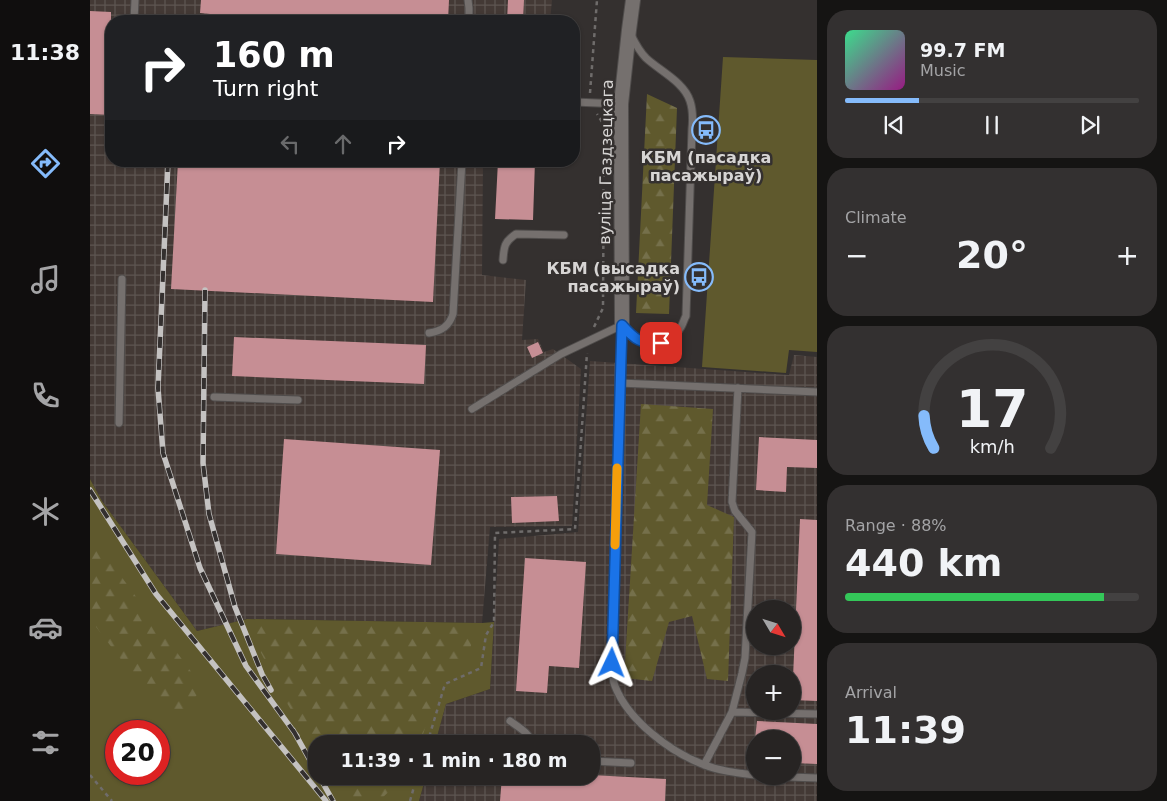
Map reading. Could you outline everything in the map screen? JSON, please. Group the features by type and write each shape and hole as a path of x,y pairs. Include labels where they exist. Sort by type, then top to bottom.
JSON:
{"street":[{"name":"вуліца Газдзецкага","path":"622,325 622,104 633,0"}],"lane":[{"path":"134,15 135,0"},
{"path":"468,0 469,15"},
{"path":"622,325 629,334 639,341 650,344 661,343 672,338 681,327 686,316 693,121 690,100 681,87 645,57 636,45 629,30"},
{"path":"580,102 622,104"},
{"path":"429,333 436,332 447,326 453,314 462,167"},
{"path":"503,260 504,245 516,234 564,235"},
{"path":"119,423 122,279"},
{"path":"472,409 561,354 622,325"},
{"path":"622,325 612,663 614,684 623,702 636,718 687,758 724,771 746,775"},
{"path":"620,383 817,392"},
{"path":"704,765 732,712 745,658 752,532 735,511 732,502 738,388"},
{"path":"214,398 298,400"},
{"path":"732,712 817,714"},
{"path":"510,721 528,735"},
{"path":"600,761 631,763"},
{"path":"801,777 817,778"}],"path":[{"path":"430,735 444,684 481,668 486,635 494,622 495,532 575,529 587,341 603,308 604,125 590,103 597,0"},
{"path":"90,775 112,801"},
{"path":"410,801 414,785"}],"shaded area":[{"path":"90,0 552,0 551,15 105,15 105,167 483,167 482,275 526,280 522,340 538,339 544,352 553,349 581,369 572,526 490,527 482,623 247,619 197,631 102,501 90,479"},
{"path":"794,355 817,357 817,801 419,801 423,785 600,785 600,735 437,735 446,704 490,689 499,539 578,532 590,361 789,375"}],"green space":[{"path":"723,57 817,60 817,352 789,350 786,373 702,367"},
{"path":"647,94 677,108 669,314 636,313"},
{"path":"641,404 713,409 707,505 734,517 728,681 707,679 692,616 669,622 652,681 624,678"},
{"path":"90,479 102,501 197,631 247,619 494,622 490,689 446,704 437,735 308,735 308,785 423,785 419,801 90,801"},
{"path":"90,534 192,673 198,694 177,716 149,696 90,619"},
{"path":"245,622 476,627 467,660 439,683 423,735 308,735 308,738 287,703"},
{"path":"338,785 396,785 379,801 351,801"}],"building":[{"path":"201,0 449,0 448,15 210,15 200,13"},
{"path":"508,0 524,0 523,15 507,15"},
{"path":"90,11 111,12 111,15 105,15 105,115 90,114"},
{"path":"178,167 440,167 433,302 171,289"},
{"path":"498,167 535,167 533,220 495,219"},
{"path":"234,337 426,345 424,384 232,376"},
{"path":"538,342 543,353 532,358 527,347"},
{"path":"759,437 817,440 817,468 787,467 786,492 756,490"},
{"path":"284,439 440,450 431,565 276,554"},
{"path":"557,496 559,521 512,523 511,497"},
{"path":"800,519 817,520 817,701 801,700 801,665 794,665 794,655 801,655 801,600 796,600"},
{"path":"525,558 586,562 579,668 549,666 547,693 516,691"},
{"path":"757,721 817,724 817,764 801,763 801,730 756,730"},
{"path":"600,775 666,779 665,801 500,801 501,785 600,785"}],"railway":[{"path":"168,167 158,388 163,453 200,568 246,666 297,736"},
{"path":"205,290 203,463 209,514 235,607 262,674 271,690"},
{"path":"90,490 156,594 326,801"},
{"path":"293,730 308,757"},
{"path":"324,785 333,801"}],"slow traffic":[{"path":"615,545 617,468"}],"place":[{"name":"КБМ (пасадка пасажыраў)","path":"706,130"},
{"name":"КБМ (высадка пасажыраў)","path":"699,277"}],"route":[{"path":"612,663 622,325 629,334 639,341 650,344 661,343"}]}
